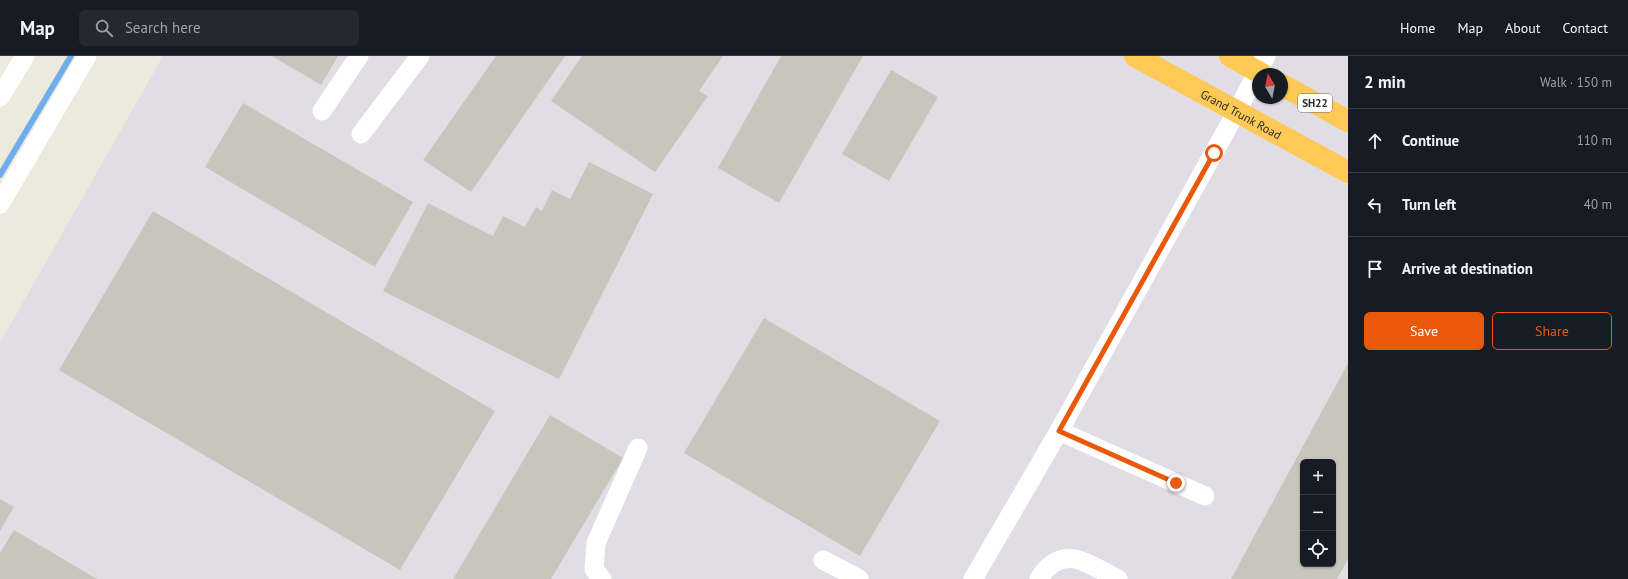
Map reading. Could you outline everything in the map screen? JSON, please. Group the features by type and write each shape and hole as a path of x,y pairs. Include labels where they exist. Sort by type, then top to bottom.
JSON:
{"highway":[{"name":"Grand Trunk Road","path":"1135,56 1348,172"},
{"path":"1230,56 1262,67"},
{"name":"SH22","path":"1288,88 1348,121"}],"street":[{"path":"0,97 25,56"},
{"path":"0,204 87,56"},
{"path":"322,111 359,56"},
{"path":"361,134 420,56"},
{"path":"973,579 1059,431 1262,67"},
{"path":"1059,431 1205,496"},
{"path":"602,579 594,569 596,542 638,448"},
{"path":"1039,579 1042,573 1056,560 1075,559 1118,579"},
{"path":"823,560 859,579"}],"shaded area":[{"path":"163,56 1348,56 1348,579 0,579 0,343"}],"building":[{"path":"272,56 338,56 321,85"},
{"path":"496,56 565,56 471,192 423,160"},
{"path":"582,56 723,56 699,91 708,96 655,172 551,101"},
{"path":"781,56 863,56 779,203 718,168"},
{"path":"891,70 938,97 889,181 842,154"},
{"path":"243,103 413,202 375,267 205,167"},
{"path":"589,162 653,194 559,379 383,291 428,203 493,236 503,216 525,227 536,207 542,211 552,190 570,199"},
{"path":"153,211 495,411 400,570 59,370"},
{"path":"764,318 940,421 860,556 684,453"},
{"path":"1348,363 1348,559 1337,579 1231,579"},
{"path":"550,415 623,458 551,579 453,579"},
{"path":"0,499 14,507 0,531"},
{"path":"14,530 97,579 0,579 0,553"}],"waterway":[{"path":"0,175 71,56"}],"route":[{"path":"1176,483 1059,431 1214,153"}]}
